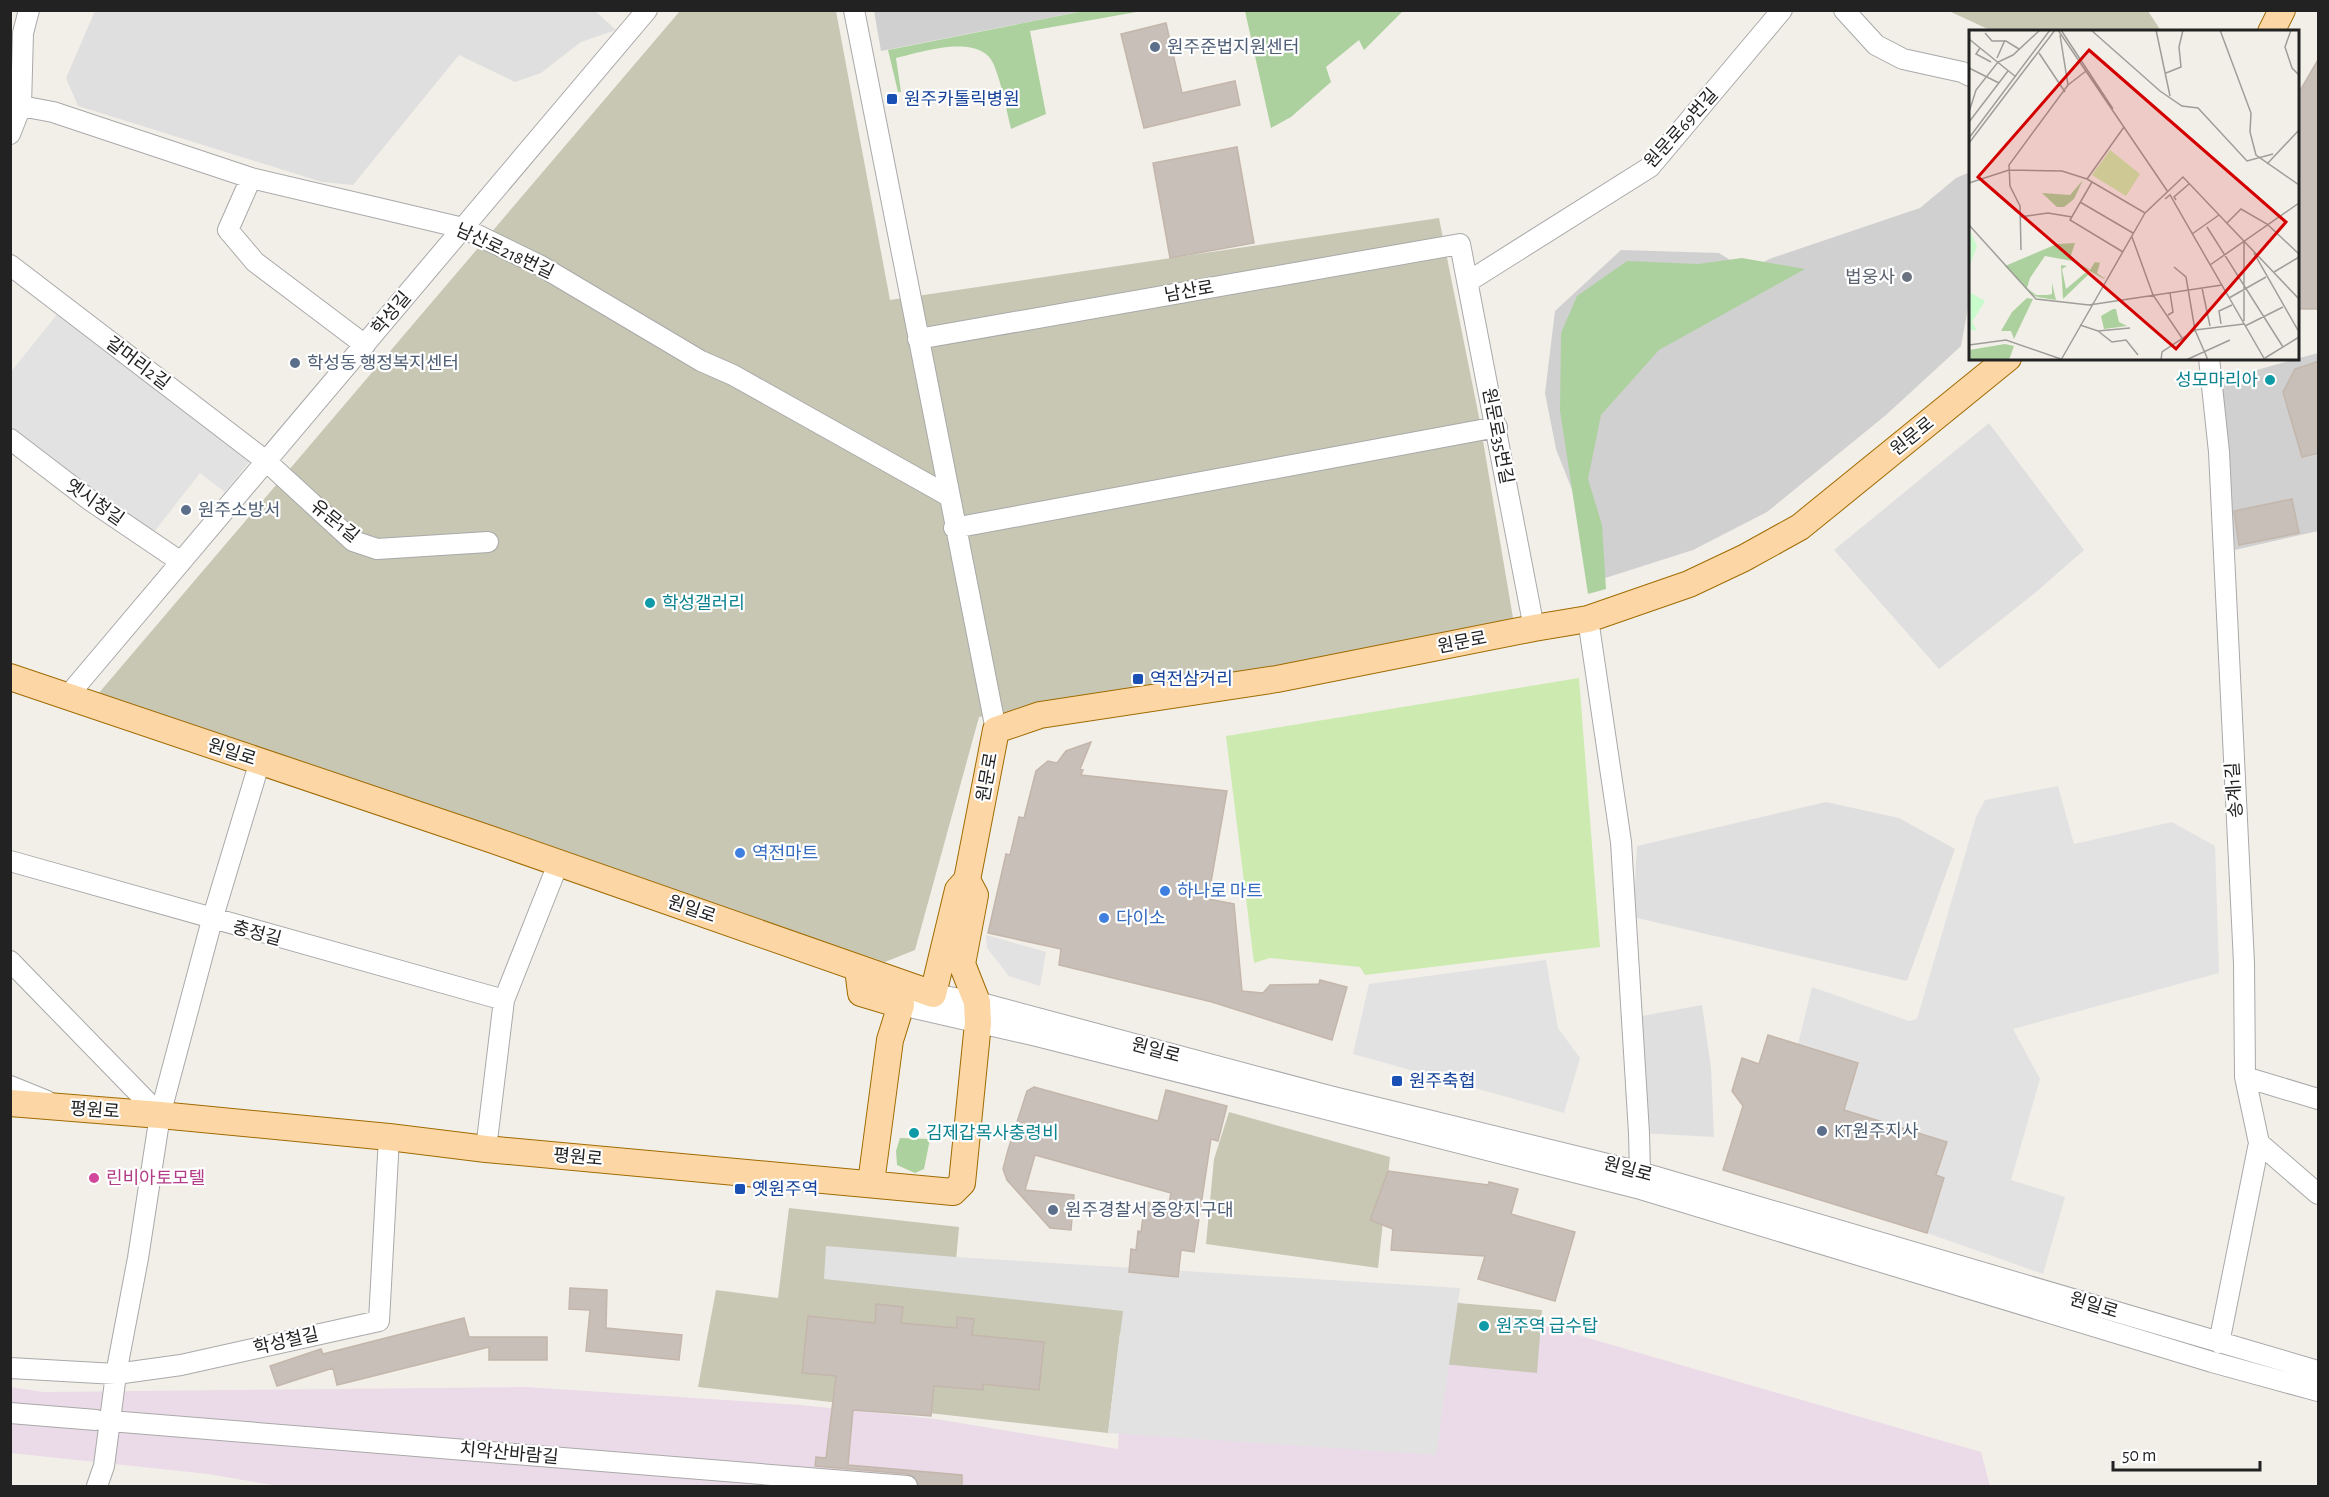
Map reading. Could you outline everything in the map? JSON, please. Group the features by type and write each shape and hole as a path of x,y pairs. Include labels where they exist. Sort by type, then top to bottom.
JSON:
{"main road":[{"path":"2272,30 2282,10"},
{"name":"원문로","path":"933,994 958,890 967,880 996,730 1040,715 1278,679 1588,619 1689,584 1800,527 2006,360"},
{"name":"원일로","path":"10,678 260,761 933,994"},
{"name":"원문로","path":"967,880 975,895 962,963 977,1013"},
{"path":"858,969 861,993 901,1005 890,1040 871,1183"},
{"name":"평원로","path":"10,1103 160,1115 389,1137 486,1149 953,1192 962,1183 977,1013"}],"street":[{"path":"10,134 21,106 23,33 29,10"},
{"name":"학성길","path":"66,698 647,10"},
{"path":"854,10 947,495 996,730"},
{"name":"원문로69번길","path":"1468,280 1650,167 1782,10"},
{"path":"1844,10 1876,45 1903,59 1969,75"},
{"name":"남산로218번길","path":"21,106 53,112 251,178 463,228 541,266 701,361 733,375 947,495"},
{"path":"251,178 228,230 255,262 365,345"},
{"name":"남산로","path":"918,339 1460,244"},
{"name":"원문로35번길","path":"1460,244 1534,628"},
{"name":"갈머리2길","path":"10,265 266,461"},
{"name":"송계1길","path":"2209,360 2218,453 2244,963 2245,1077 2259,1143"},
{"path":"954,528 1497,427"},
{"name":"옛시청길","path":"10,440 91,501 181,562"},
{"name":"유문1길","path":"266,461 353,541 377,549 488,542"},
{"path":"1588,619 1621,842 1639,1180"},
{"path":"97,1486 104,1466 103,1421 116,1374 138,1258 160,1115 212,920 260,761"},
{"name":"충정길","path":"10,861 212,920 504,1000"},
{"path":"486,1149 504,1000 558,864"},
{"path":"10,961 160,1115"},
{"path":"901,1005 933,994"},
{"name":"원일로","path":"933,994 1037,1036 1639,1180 2212,1362 2319,1391"},
{"path":"901,1005 977,1013"},
{"name":"원일로","path":"977,1013 1329,1096 1639,1180 2319,1371"},
{"path":"2245,1077 2319,1099"},
{"path":"10,1086 63,1107"},
{"name":"학성철길","path":"10,1368 116,1374 180,1365 379,1320 389,1137"},
{"path":"2219,1342 2259,1143 2319,1194"},
{"name":"치악산바람길","path":"10,1413 907,1486"}],"shaded area":[{"path":"594,10 616,30 581,42 541,73 515,82 459,55 353,185 322,182 78,106 66,78 95,11"},
{"path":"680,11 836,11 890,300 1439,218 1479,417 1514,624 979,717 915,950 885,962 98,694"},
{"path":"874,11 1084,11 881,51"},
{"path":"1949,11 2148,11 2160,30 1990,30"},
{"path":"1969,172 1969,302 1961,346 1886,415 1767,512 1693,550 1599,580 1601,564 1556,449 1545,393 1555,311 1621,250 1719,253 1746,270 1772,258 1920,208 1956,178"},
{"path":"59,312 249,462 225,492 200,473 147,541 11,433 10,373"},
{"path":"2318,353 2318,531 2235,550 2217,381"},
{"path":"1989,423 2084,550 2035,593 1939,669 1834,550"},
{"path":"2058,786 2074,844 2172,822 2215,846 2219,973 2013,1029 2040,1079 2011,1180 2065,1197 2043,1274 1927,1233 1944,1178 1936,1175 1946,1142 1844,1110 1858,1063 1798,1044 1812,987 1909,1021 1917,1019 1976,817 1985,800"},
{"path":"1826,802 1899,818 1955,849 1907,981 1633,917 1637,846"},
{"path":"986,935 1046,952 1040,986 1009,976 987,948"},
{"path":"1546,960 1558,1028 1580,1058 1564,1113 1353,1054 1369,984"},
{"path":"1702,1005 1711,1068 1714,1137 1639,1133 1631,1018"},
{"path":"1229,1112 1390,1157 1378,1268 1206,1244 1214,1159"},
{"path":"789,1208 959,1227 956,1261 1542,1310 1537,1373 1120,1333 1108,1433 698,1387 716,1290 778,1298"},
{"path":"826,1246 956,1257 1460,1288 1436,1455 1108,1433 1123,1311 824,1279"},
{"path":"1396,1285 1557,1329 1981,1452 1990,1486 278,1486 208,1474 11,1453 10,1387 44,1392 526,1387 801,1405 936,1419 1118,1449 1123,1336"}],"green space":[{"path":"1245,10 1403,11 1364,50 1359,40 1326,67 1331,82 1291,117 1271,128"},
{"path":"1084,11 1142,11 1030,31 1046,114 1011,129 994,65 987,55 977,49 964,47 935,49 896,58 901,92 898,92 888,50"},
{"path":"1742,258 1805,269 1659,350 1601,415 1588,479 1602,525 1606,589 1588,594 1560,411 1561,333 1577,296 1627,261 1698,264"},
{"path":"1579,678 1600,947 1365,975 1360,967 1270,958 1254,963 1226,736"},
{"path":"900,1138 930,1139 924,1169 915,1173 897,1165 896,1151"}],"building":[{"path":"1166,23 1182,93 1235,81 1240,105 1144,128 1121,34"},
{"path":"2319,58 2319,309 2299,309 2299,92"},
{"path":"1237,147 1254,243 1170,258 1153,163"},
{"path":"2319,361 2319,453 2302,457 2283,392 2295,369"},
{"path":"2292,499 2299,533 2239,545 2234,511"},
{"path":"1091,742 1080,769 1083,770 1081,775 1227,791 1208,899 1234,904 1242,991 1263,993 1270,985 1319,984 1320,980 1347,987 1332,1040 1212,1002 1059,965 1061,949 988,933 1006,854 1010,855 1019,817 1024,818 1036,771 1048,761 1057,763 1066,751"},
{"name":"KT원주지사","path":"1768,1035 1858,1063 1844,1110 1947,1142 1936,1175 1944,1178 1927,1233 1723,1170 1743,1106 1732,1091 1742,1058 1759,1064"},
{"path":"1034,1087 1158,1121 1166,1090 1227,1106 1218,1141 1211,1139 1194,1252 1181,1250 1178,1277 1129,1272 1131,1249 1136,1250 1145,1202 1169,1204 1171,1193 1035,1155 1025,1190 1074,1195 1071,1230 1050,1228 1007,1180 1003,1169 1008,1150 1027,1091"},
{"path":"1388,1171 1488,1185 1489,1182 1518,1189 1511,1214 1575,1232 1555,1301 1478,1279 1485,1256 1391,1250 1393,1229 1370,1220"},
{"path":"570,1288 607,1290 606,1328 682,1335 679,1360 586,1351 590,1310 569,1309"},
{"path":"876,1304 903,1307 901,1323 957,1328 957,1317 974,1319 972,1335 1044,1342 1039,1390 983,1384 983,1390 934,1386 931,1416 853,1410 848,1465 962,1475 962,1486 919,1486 914,1477 908,1474 815,1466 816,1457 826,1458 836,1376 802,1373 808,1316 875,1323"},
{"path":"464,1318 469,1337 547,1337 547,1360 489,1360 489,1347 337,1385 333,1368 277,1386 270,1366 321,1349 323,1354"}],"place":[{"name":"원주준법지원센터","path":"1155,47"},
{"name":"원주카톨릭병원","path":"892,99"},
{"name":"법웅사","path":"1907,277"},
{"name":"학성동 행정복지센터","path":"295,363"},
{"name":"성모마리아","path":"2270,380"},
{"name":"원주소방서","path":"186,510"},
{"name":"학성갤러리","path":"650,603"},
{"name":"역전삼거리","path":"1138,679"},
{"name":"역전마트","path":"740,853"},
{"name":"하나로 마트","path":"1165,891"},
{"name":"다이소","path":"1104,918"},
{"name":"원주축협","path":"1397,1081"},
{"name":"KT원주지사","path":"1822,1131"},
{"name":"김제갑목사충령비","path":"914,1133"},
{"name":"린비아토모텔","path":"94,1178"},
{"name":"옛원주역","path":"740,1189"},
{"name":"원주경찰서 중앙지구대","path":"1053,1210"},
{"name":"원주역 급수탑","path":"1484,1326"}]}
